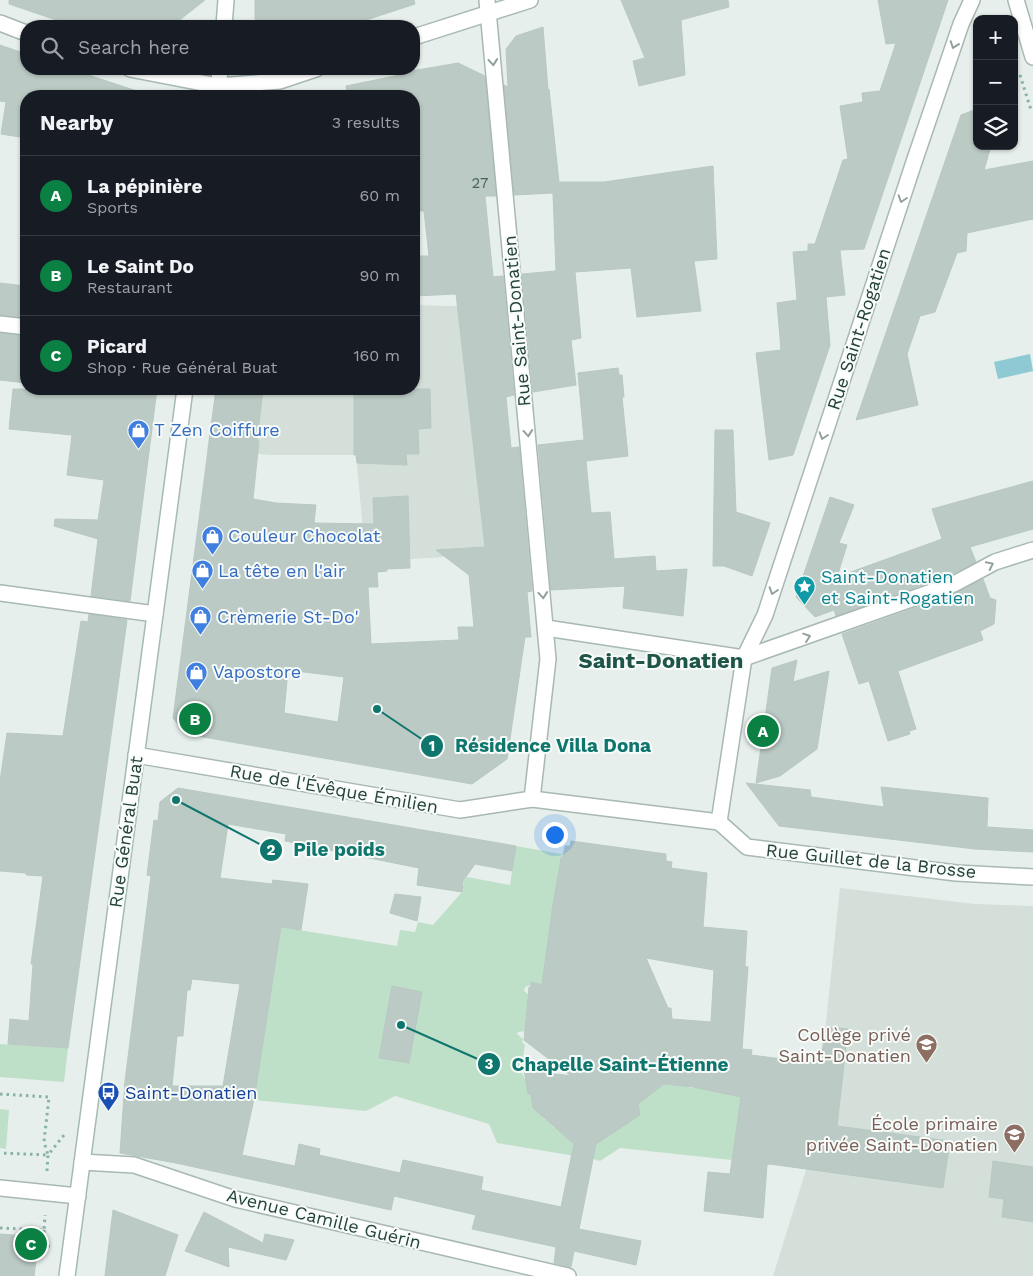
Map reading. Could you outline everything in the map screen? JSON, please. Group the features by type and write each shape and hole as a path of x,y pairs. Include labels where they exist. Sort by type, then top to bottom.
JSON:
{"street":[{"path":"224,20 226,0"},
{"path":"420,35 488,7 530,0"},
{"name":"Rue Saint-Rogatien","path":"719,822 744,658 765,615 914,162 961,24 972,0"},
{"path":"1016,0 1033,57"},
{"name":"Rue Saint-Donatien","path":"488,7 548,659 532,799"},
{"path":"0,23 20,31"},
{"path":"154,75 214,90"},
{"path":"218,90 219,75"},
{"path":"224,90 280,81 298,75"},
{"path":"0,324 20,327"},
{"name":"Rue Général Buat","path":"67,1276 184,395"},
{"path":"546,628 744,658 954,584 995,562 1033,550"},
{"path":"0,592 155,614"},
{"name":"Rue de l'Évêque Émilien","path":"136,755 460,810 532,799 719,822"},
{"name":"Rue Guillet de la Brosse","path":"719,822 747,847 956,873 1033,876"},
{"name":"Avenue Camille Guérin","path":"82,1162 134,1165 235,1199 568,1276"},
{"path":"0,1188 78,1196"}],"path":[{"path":"1020,74 1031,110 1033,111"},
{"path":"0,1094 49,1097 44,1142 48,1155 0,1153"},
{"path":"0,1228 44,1230 45,1192"}],"shaded area":[{"path":"496,304 522,552 366,562 356,455 271,455 207,450 215,395 420,395 420,305"},
{"name":"Collège privé Saint-Donatien","path":"840,888 975,904 1033,906 1033,1276 773,1276 806,1170 819,1089"}],"green space":[{"path":"516,846 567,855 561,858 560,879 557,879 557,882 560,883 554,901 550,927 553,928 546,959 545,991 531,982 531,985 525,987 524,991 528,994 525,1031 518,1032 517,1034 523,1039 522,1043 525,1044 523,1058 521,1058 521,1061 523,1061 522,1070 519,1070 519,1073 522,1073 544,1119 548,1119 553,1123 552,1126 555,1128 556,1125 639,1110 637,1098 654,1080 689,1084 688,1087 693,1088 694,1085 742,1092 732,1160 620,1148 600,1161 497,1143 489,1124 395,1096 366,1111 254,1100 281,927 397,946 400,930 415,932 418,922 433,925 462,892 464,881 467,877 510,885"},
{"path":"0,1044 68,1048 64,1082 0,1077"},
{"path":"0,1109 9,1110 6,1149 0,1148"}],"water":[{"path":"1030,354 1033,371 998,379 994,362"}],"building":[{"path":"9,0 205,0 180,20 56,20 9,4"},
{"path":"255,0 414,0 415,4 366,20 255,19"},
{"path":"621,0 728,0 729,7 681,20 685,75 639,86 633,61 645,58"},
{"path":"878,0 948,0 864,249 840,250 845,295 826,297 830,345 793,455 769,460 756,353 781,350 777,303 797,300 793,252 808,251 808,244 815,244 843,160 848,159 840,106 863,102 862,93 880,91 896,43 886,44"},
{"path":"543,27 559,182 604,182 713,166 717,259 694,261 701,311 637,317 631,268 575,272 581,338 571,340 576,385 533,392 522,274 556,271 553,193 514,195 504,85 508,87 506,49 516,36"},
{"path":"0,45 20,52 20,75 88,75 134,90 20,90 20,137 1,134 6,102 0,101"},
{"path":"458,63 485,76 496,196 485,196 493,277 503,276 514,395 506,397 511,448 519,447 532,591 527,592 531,637 525,637 507,759 472,784 186,734 173,718 215,395 262,395 253,499 276,503 316,505 314,523 374,524 373,498 408,496 410,568 387,569 387,571 377,572 378,587 368,587 371,644 459,640 458,627 474,627 469,575 436,550 485,547 456,294 420,296 420,256 429,256 424,211 420,211 420,90 346,90 346,86 400,75 420,75 420,70","holes":["288,670 344,677 338,722 284,713"]},
{"path":"973,110 973,150 990,150 984,170 1033,161 1033,219 967,233 966,251 957,253 935,312 920,316 907,354 918,405 856,420 961,115"},
{"path":"0,283 20,285 20,317 0,315"},
{"path":"0,333 20,335 20,382 0,380"},
{"path":"618,368 619,375 622,375 624,397 622,397 628,456 586,461 591,513 610,512 614,559 655,556 656,571 687,569 683,616 623,608 625,586 551,590 538,445 584,440 578,373"},
{"path":"13,389 20,389 20,395 156,395 130,601 91,596 98,539 54,526 55,519 98,520 104,480 67,475 72,435 9,429"},
{"path":"420,389 430,389 431,428 418,429 419,454 406,454 407,465 357,463 356,455 354,455 354,395 420,395"},
{"path":"715,430 733,430 736,512 770,523 752,576 724,566 713,566"},
{"path":"1033,481 1033,529 970,547 976,562 950,575 836,616 834,610 815,617 796,597 830,497 854,505 839,543 847,545 837,577 942,539 932,509"},
{"path":"983,579 990,598 996,600 994,624 980,631 983,640 898,671 916,729 909,731 910,734 888,741 869,681 859,684 842,634 957,593"},
{"path":"89,614 127,620 68,1048 8,1044 10,1019 29,1021 33,964 31,964 43,876 0,871 0,781 7,733 63,736 81,621 88,622"},
{"path":"797,660 793,682 829,671 817,749 780,776 756,783 772,668"},
{"path":"746,783 810,790 811,797 884,807 881,787 988,798 987,827 1033,830 1033,852 975,849 779,826"},
{"path":"178,788 516,846 512,871 475,864 463,881 462,892 417,885 419,868 285,841 286,834 228,824 220,878 272,884 273,880 308,884 301,930 281,927 255,1094 242,1155 295,1166 299,1144 320,1149 319,1155 400,1173 403,1160 483,1177 481,1190 561,1207 574,1144 533,1108 531,1094 528,1094 524,1070 571,1076 524,1040 529,987 531,987 531,982 542,985 561,858 563,857 565,846 570,846 571,841 666,854 666,861 672,862 671,868 707,873 703,927 747,931 745,966 748,967 742,1049 752,1050 751,1055 821,1064 825,1027 848,1029 837,1126 950,1141 943,1188 770,1164 767,1165 763,1218 704,1211 708,1172 730,1174 741,1097 693,1087 664,1084 638,1104 640,1115 596,1144 579,1229 641,1241 636,1265 574,1251 571,1267 554,1263 556,1247 472,1229 476,1215 394,1196 391,1210 176,1163 120,1153 125,1081 151,876 147,875 154,820 158,821 160,802","holes":["646,958 714,970 711,1022 672,1019 671,1008 668,1008","192,979 240,984 223,1086 172,1086 177,1036 183,1036 187,990 190,990"]},
{"path":"395,894 421,897 417,921 390,913"},
{"path":"392,986 422,992 409,1063 379,1058"},
{"path":"993,1161 1033,1167 1033,1222 1002,1217 1004,1199 989,1197"},
{"path":"113,1210 178,1235 165,1276 105,1276"},
{"path":"204,1212 263,1243 265,1234 294,1240 286,1260 228,1247 229,1267 185,1251"},
{"path":"0,1234 39,1237 34,1276 0,1276"}],"place":[{"name":"T Zen Coiffure","path":"138,449"},
{"name":"Couleur Chocolat","path":"212,555"},
{"name":"La tête en l'air","path":"202,590"},
{"name":"Saint-Donatien et Saint-Rogatien","path":"805,606"},
{"name":"Crèmerie St-Do'","path":"201,636"},
{"name":"Vapostore","path":"197,691"},
{"name":"Résidence Villa Dona","path":"377,709"},
{"name":"Le Saint Do","path":"195,719"},
{"name":"La pépinière","path":"763,731"},
{"name":"Pile poids","path":"176,800"},
{"name":"Chapelle Saint-Étienne","path":"401,1025"},
{"name":"Collège privé Saint-Donatien","path":"927,1064"},
{"name":"Saint-Donatien","path":"109,1112"},
{"name":"École primaire privée Saint-Donatien","path":"1014,1153"},
{"name":"Picard","path":"31,1244"}],"district":[{"name":"Saint-Donatien","path":"661,660"}]}
